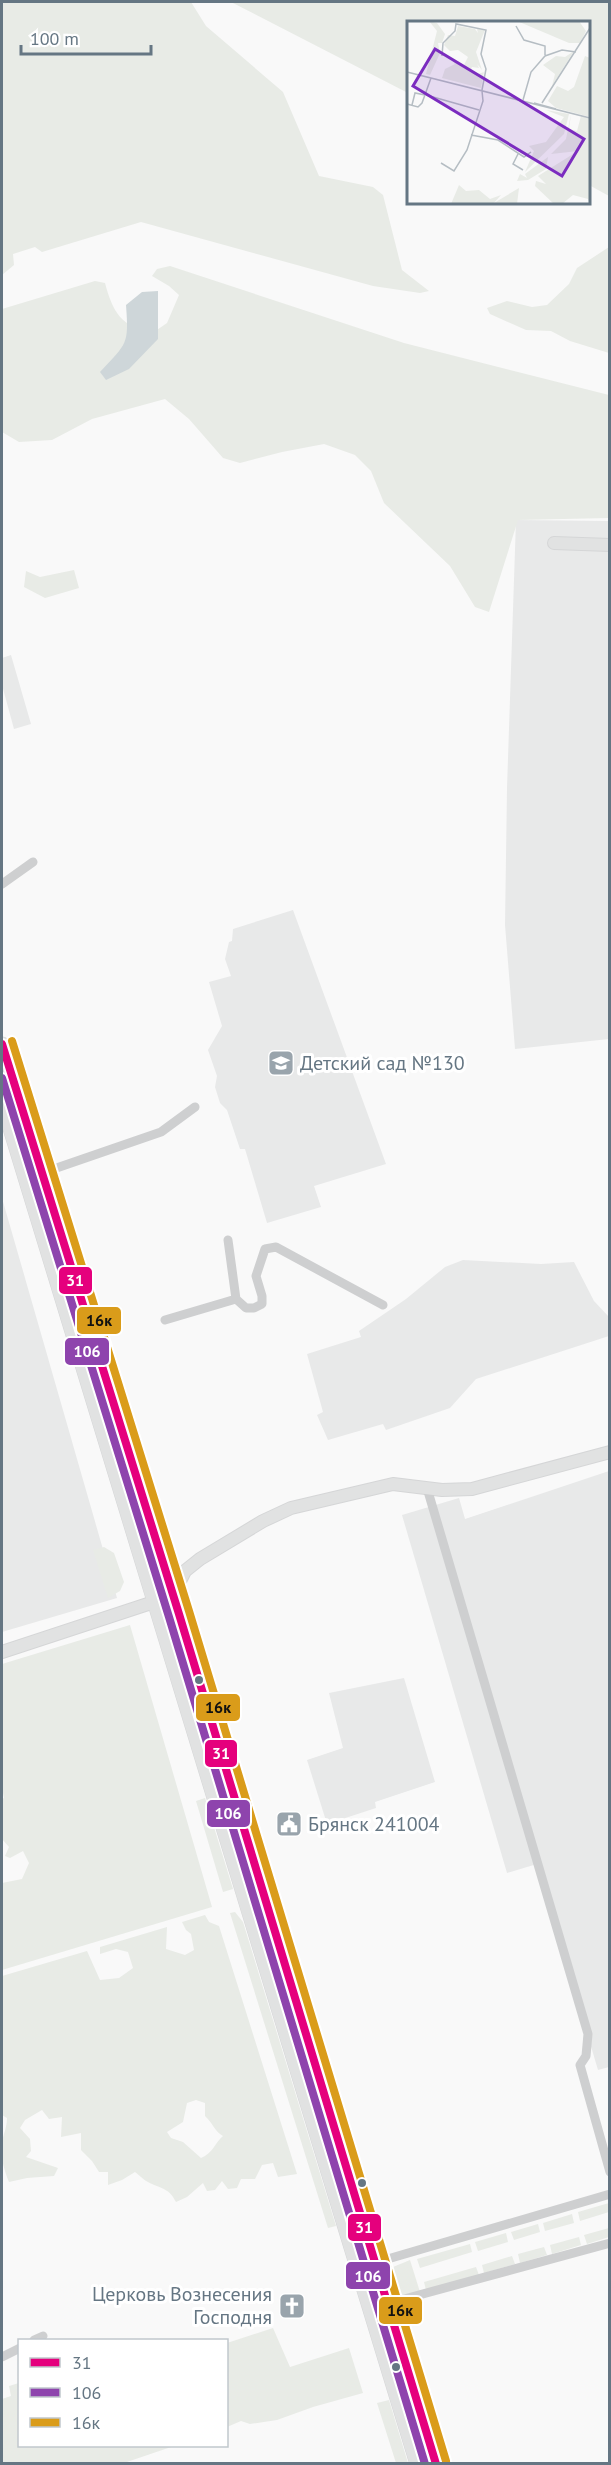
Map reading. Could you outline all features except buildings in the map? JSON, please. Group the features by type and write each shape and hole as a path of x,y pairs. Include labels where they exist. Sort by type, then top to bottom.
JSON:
{"main road":[{"path":"2,1044 436,2463"},
{"path":"2,1102 417,2463"},
{"path":"154,1602 172,1595"},
{"path":"358,2269 374,2263"},
{"path":"370,2310 387,2304"}],"street":[{"path":"554,543 609,545"},
{"path":"2,884 33,862"},
{"path":"42,1173 161,1132 195,1107"},
{"path":"228,1240 236,1299 246,1308 254,1308 262,1304 256,1276 265,1249 276,1247 383,1305"},
{"path":"165,1320 236,1299"},
{"path":"172,1595 185,1571 200,1559 263,1521 291,1508 393,1484 453,1491 472,1489 609,1452"},
{"path":"427,1488 588,2034 585,2056 580,2065 609,2172"},
{"path":"2,1652 154,1602"},
{"path":"374,2263 609,2194"},
{"path":"387,2304 609,2243"},
{"path":"2,2358 18,2349"}],"shaded area":[{"path":"2,2 191,2 206,26 283,92 319,176 373,187 383,195 402,270 429,291 420,293 373,286 141,222 42,252 35,247 13,254 14,265 2,275"},
{"path":"231,2 609,2 609,196 590,186 590,21 407,21 407,92"},
{"path":"609,247 609,353 570,341 551,331 526,330 490,314 487,308 507,301 532,307 547,305 569,284 577,268"},
{"path":"170,266 404,343 609,395 609,518 518,520 489,612 475,607 450,566 384,503 371,471 355,455 324,444 240,463 223,458 189,419 165,399 92,419 52,440 19,442 2,432 2,309 95,281 105,283 115,310 125,322 151,334 167,323 179,295 152,276 157,269"},
{"path":"158,291 158,339 129,369 106,380 100,372 121,349 126,336 126,305 142,292"},
{"path":"516,520 609,521 609,1039 515,1049 505,925"},
{"path":"74,570 79,588 45,598 24,587 26,571 40,577"},
{"path":"11,655 31,724 14,729 2,685 2,658"},
{"name":"Детский сад №130","path":"293,910 386,1164 314,1186 321,1207 267,1223 245,1149 240,1149 227,1110 220,1103 215,1087 217,1076 208,1050 222,1026 209,982 231,976 225,959 229,942 232,941 233,929"},
{"path":"2,1198 117,1598 2,1632"},
{"path":"463,1260 541,1264 574,1262 594,1301 609,1317 609,1336 476,1379 450,1408 386,1430 383,1424 328,1440 317,1415 323,1412 307,1354 361,1337 359,1331 406,1299 445,1267"},
{"path":"609,1471 609,2067 598,2070 537,1864 507,1873 402,1515 459,1498 465,1519"},
{"path":"104,1547 114,1553 124,1582 120,1591 108,1598 93,1550"},
{"path":"130,1625 212,1907 2,1970 2,1883 22,1879 29,1863 23,1851 10,1858 5,1856 9,1847 2,1839 2,1799 4,1798 2,1788 2,1664"},
{"path":"404,1678 435,1782 375,1802 376,1808 327,1824 307,1760 343,1748 329,1693"},
{"path":"205,1798 233,1889 223,1892 196,1801"},
{"path":"235,1912 243,1922 336,2226 328,2228 230,1913"},
{"path":"205,1915 209,1922 219,1926 297,2174 278,2177 273,2163 262,2165 255,2179 241,2179 237,2188 228,2189 222,2181 215,2190 207,2191 203,2183 187,2197 176,2202 166,2190 148,2182 135,2172 108,2185 108,2172 99,2172 81,2150 81,2133 61,2137 62,2117 49,2119 42,2110 25,2120 20,2128 30,2139 31,2151 26,2157 58,2168 54,2176 9,2182 2,2153 7,2118 2,2115 2,1976 87,1951 100,1980 119,1978 133,1968 128,1952 116,1949 100,1954 100,1947 167,1927 166,1949 185,1955 194,1950 191,1934 182,1922","holes":["196,2100 205,2103 205,2116 223,2136 211,2151 201,2158 183,2142 171,2138 167,2132 183,2122 187,2103"]},
{"path":"609,2203 609,2212 580,2221 578,2212"},
{"path":"572,2214 574,2223 545,2231 543,2223"},
{"path":"538,2224 540,2232 514,2240 511,2232"},
{"path":"609,2228 609,2237 587,2244 584,2235"},
{"path":"506,2233 508,2242 478,2251 475,2242"},
{"path":"579,2237 581,2245 552,2254 550,2245"},
{"path":"470,2244 472,2252 420,2268 417,2259"},
{"path":"544,2247 547,2255 520,2263 518,2254"},
{"path":"512,2256 515,2264 484,2273 482,2265"},
{"path":"410,2260 420,2292 401,2295 393,2290 389,2276 393,2267"},
{"path":"476,2267 479,2275 426,2290 424,2282"},
{"path":"273,2328 290,2367 349,2348 363,2393 277,2420 250,2424 241,2421 228,2427 228,2343"},
{"path":"18,2383 18,2447 171,2447 124,2463 2,2463 2,2399 11,2396 9,2386"},
{"path":"389,2400 408,2463 396,2463 377,2403"}],"transit line":[{"name":"16к","path":"12,1041 189,1611 446,2461"},
{"name":"31","path":"2,1044 179,1614 436,2464"},
{"name":"106","path":"2,1078 169,1617 425,2464"}],"place":[{"name":"Детский сад №130","path":"281,1063"},
{"name":"Брянск 241004","path":"289,1824"},
{"name":"Церковь Вознесения Господня","path":"292,2306"}]}
